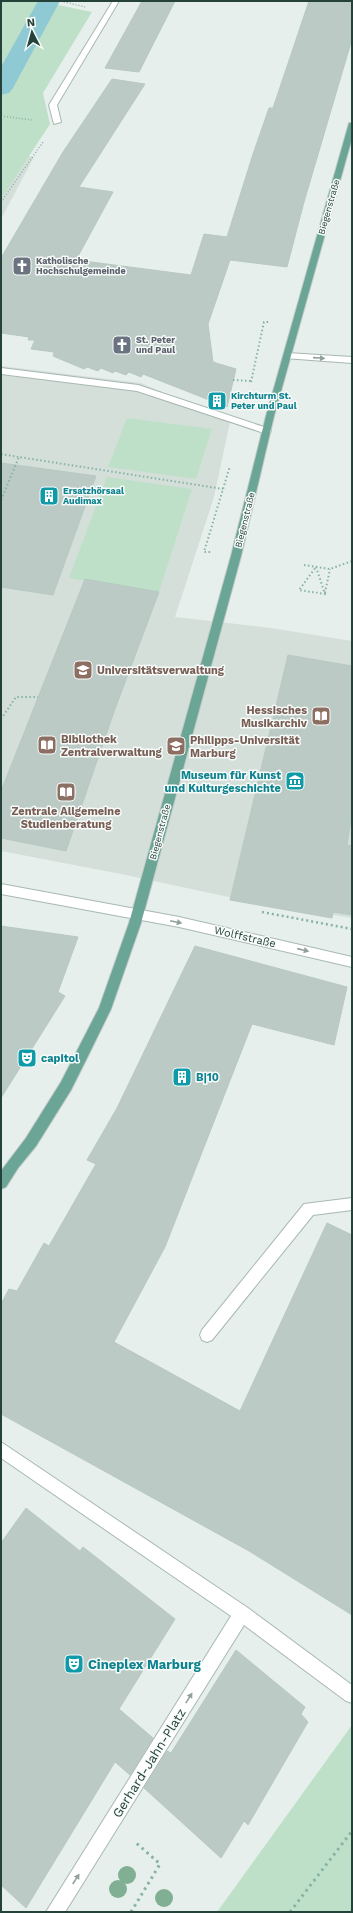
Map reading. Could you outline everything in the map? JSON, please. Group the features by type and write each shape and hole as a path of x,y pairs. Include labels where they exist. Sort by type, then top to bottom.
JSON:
{"main road":[{"name":"Biegenstraße","path":"1,1183 12,1164 31,1142 66,1086 83,1054 105,1010 138,914 236,556 287,356 352,125"}],"street":[{"path":"56,122 53,105 116,1"},
{"path":"287,356 352,360"},
{"path":"1,370 138,388 267,431"},
{"path":"1,889 138,914"},
{"name":"Wolffstraße","path":"138,914 352,962"},
{"path":"207,1335 309,1209 352,1204"},
{"path":"1,1449 242,1614 352,1695"},
{"name":"Gerhard-Jahn-Platz","path":"55,1912 242,1614"}],"path":[{"path":"61,1 88,8"},
{"path":"1,116 15,118"},
{"path":"1,202 56,122"},
{"path":"233,380 252,381"},
{"path":"1,454 252,493"},
{"path":"1,500 19,457"},
{"path":"304,565 330,569 352,561"},
{"path":"316,567 299,590 325,594"},
{"path":"316,567 325,594"},
{"path":"325,594 330,569"},
{"path":"1,719 16,697 38,697"},
{"path":"112,1823 160,1864 131,1912"},
{"path":"290,1912 352,1831"}],"shaded area":[{"path":"1,153 34,157 1,219"},
{"name":"Philipps-Universität Marburg","path":"1,366 141,383 230,422 214,497 175,617 271,628 352,641 352,918 224,896 1,851"}],"green space":[{"path":"1,1 39,1 92,12 43,93 50,124 1,199"},
{"path":"127,418 212,429 196,479 108,467"},
{"path":"107,477 192,489 159,592 69,578"},
{"path":"352,1725 352,1912 217,1912"}],"building":[{"path":"142,1 175,1 139,72 105,68"},
{"path":"309,1 352,1 352,39 304,202 287,267 230,260 208,324 213,362 236,369 227,407 143,374 141,377 129,372 126,375 115,371 113,373 101,368 98,371 87,367 84,369 53,356 54,352 31,349 35,340 28,340 29,337 1,333 1,258 63,152 112,79 145,84 79,187 113,192 76,260 191,275 204,234 227,237 253,154 269,108 273,108"},
{"name":"Ersatzhörsaal Audimax","path":"1,463 96,476 53,595 1,587"},
{"path":"85,579 159,592 115,709 66,851 1,838 1,791"},
{"path":"288,655 352,666 352,813 347,845 352,846 352,915 333,912 332,918 230,900"},
{"path":"1,926 78,937 58,992 65,996 1,1098"},
{"path":"195,946 347,987 334,1045 252,1024 165,1247 114,1342 240,1411 327,1223 352,1235 352,1615 249,1551 1,1414 1,1304 9,1289 17,1291 44,1243 49,1246 96,1164 87,1160 117,1108"},
{"name":"Cineplex Marburg","path":"26,1508 80,1551 83,1547 175,1619 119,1709 153,1738 130,1775 115,1762 26,1908 1,1885 1,1543"},
{"path":"236,1650 305,1707 301,1714 308,1722 248,1825 244,1821 221,1858 144,1788 167,1751 171,1753"}],"waterway":[{"path":"1,88 49,1"}],"place":[{"name":"Katholische Hochschulgemeinde","path":"22,266"},
{"name":"St. Peter und Paul","path":"122,345"},
{"name":"Kirchturm St. Peter und Paul","path":"217,401"},
{"name":"Ersatzhörsaal Audimax","path":"49,496"},
{"name":"Universitätsverwaltung","path":"83,670"},
{"name":"Hessisches Musikarchiv","path":"321,716"},
{"name":"Bibliothek Zentralverwaltung","path":"47,745"},
{"name":"Philipps-Universität Marburg","path":"176,746"},
{"name":"Museum für Kunst und Kulturgeschichte","path":"295,781"},
{"name":"Zentrale Allgemeine Studienberatung","path":"66,792"},
{"name":"capitol","path":"27,1058"},
{"name":"B|10","path":"182,1077"},
{"name":"Cineplex Marburg","path":"74,1664"}]}
